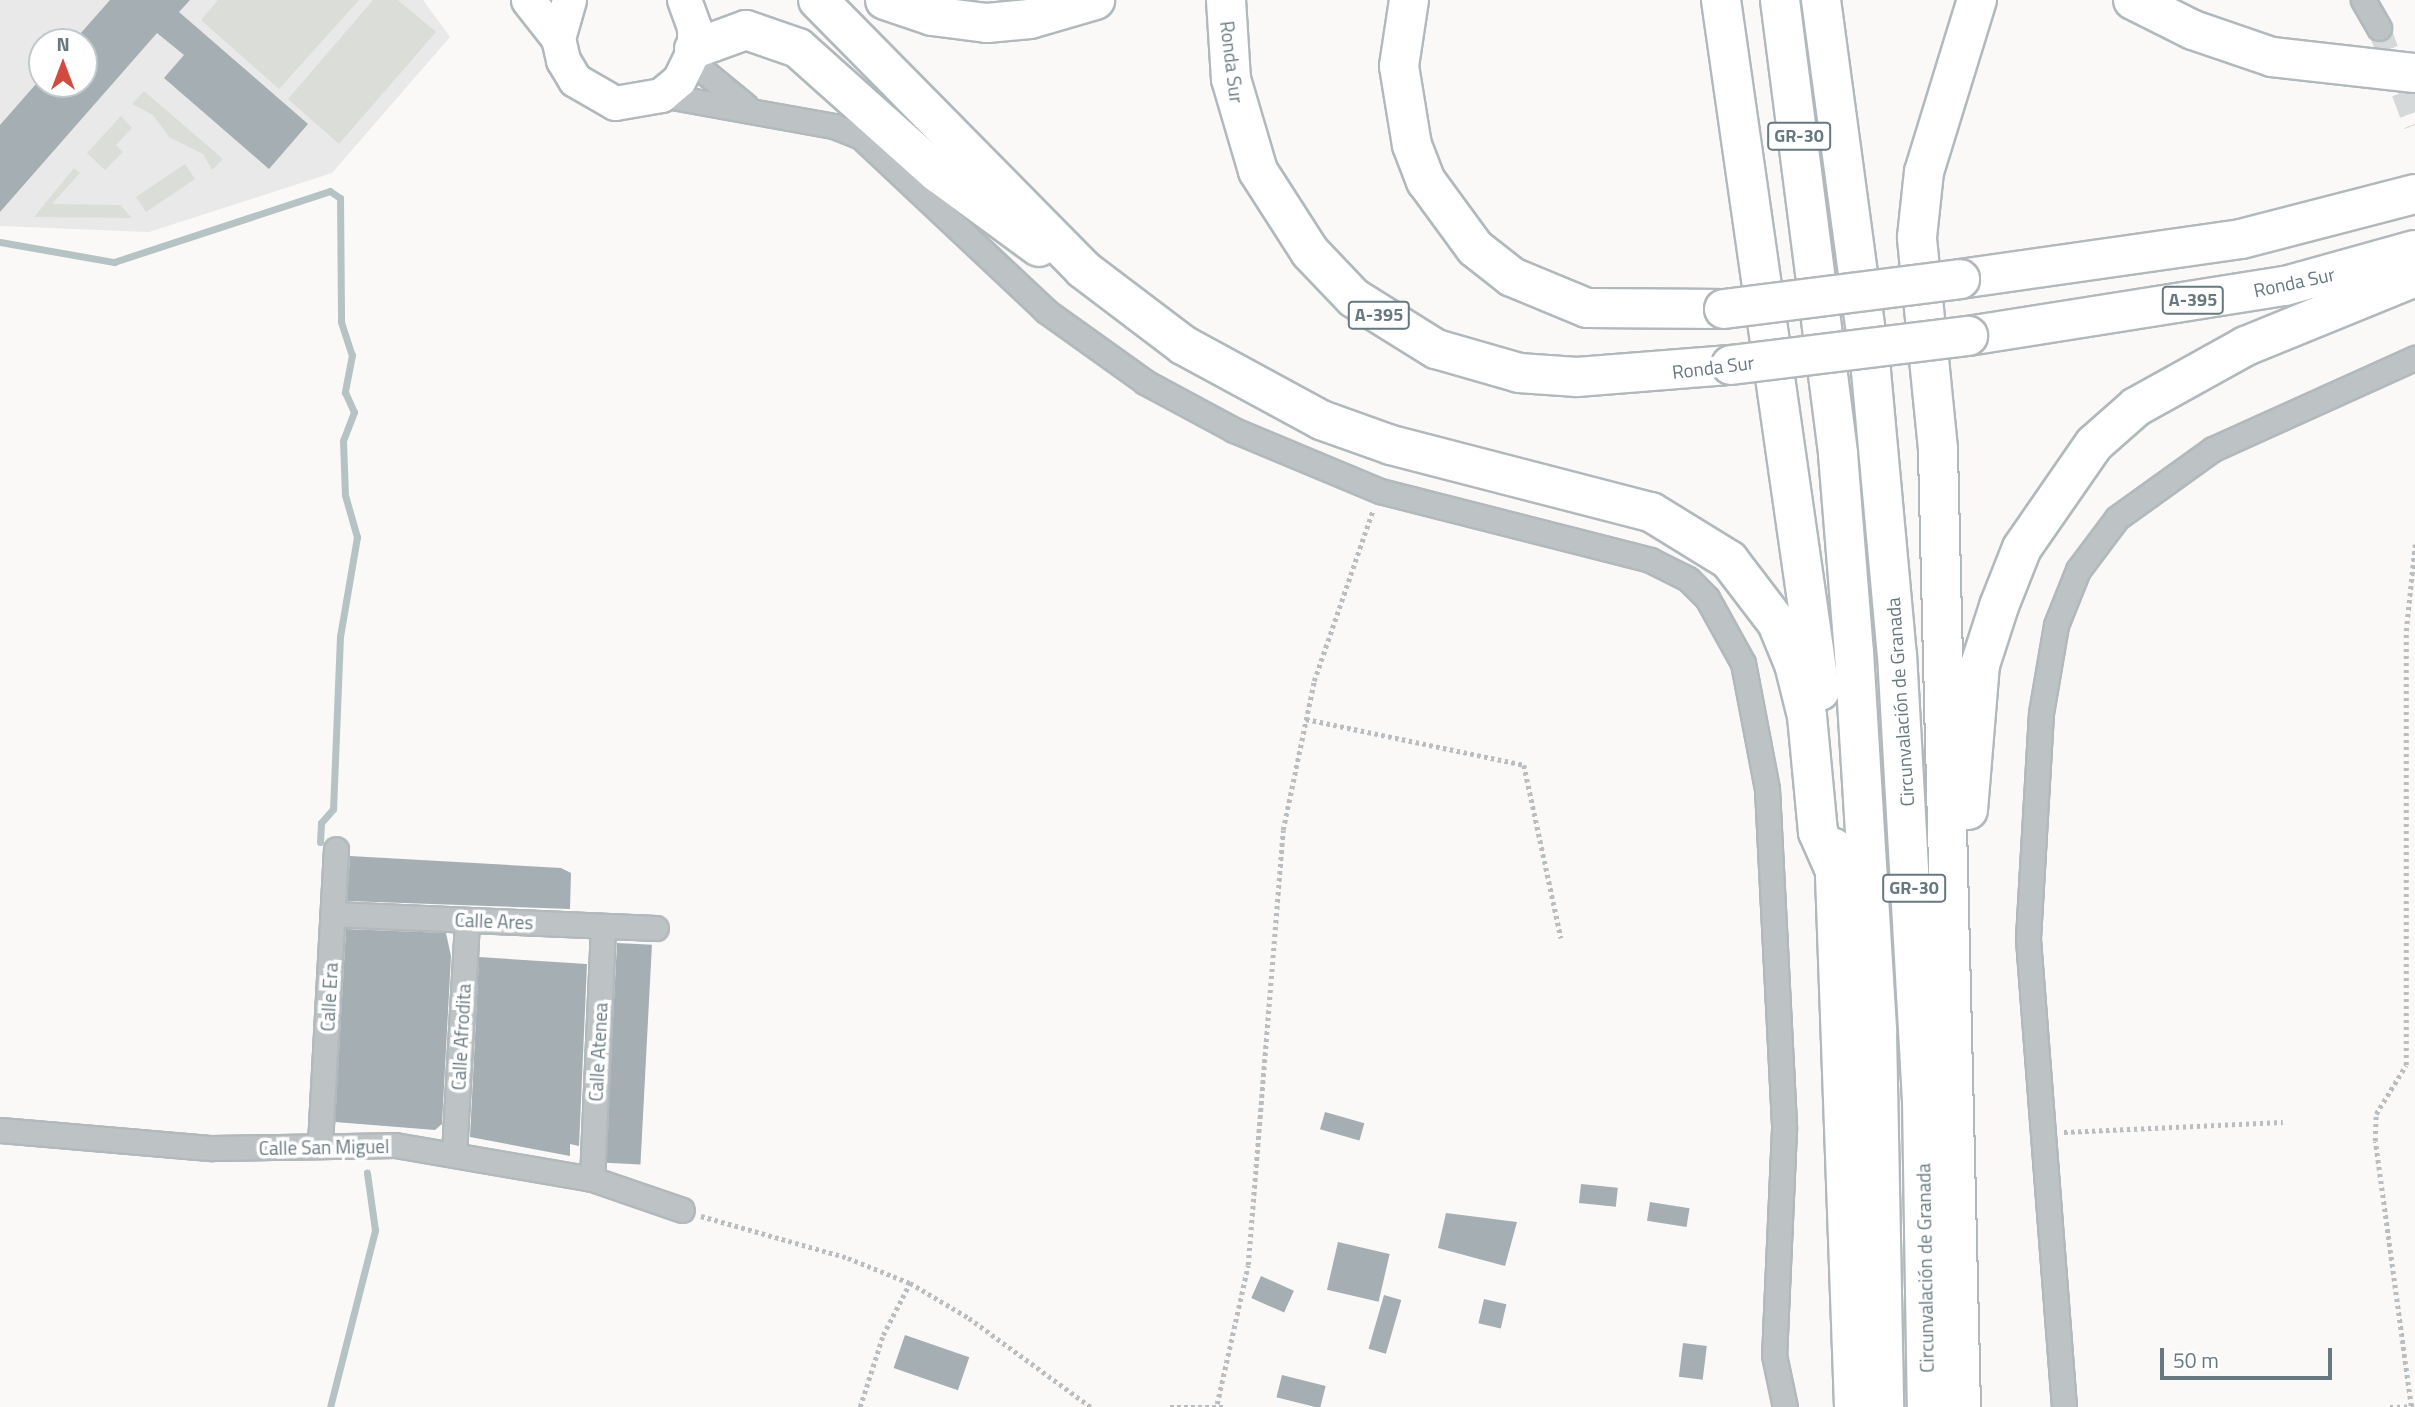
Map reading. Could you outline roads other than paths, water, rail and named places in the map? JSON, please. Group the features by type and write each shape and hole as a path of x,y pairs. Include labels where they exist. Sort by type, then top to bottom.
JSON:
{"highway":[{"path":"818,0 1083,269"},
{"path":"885,0 932,16 987,23 1030,19 1095,0"},
{"name":"Ronda Sur","path":"1226,0 1231,79 1258,171 1310,252 1365,306 1436,349 1519,373 1577,377 1731,365 1968,336 2284,286 2415,250"},
{"path":"1409,0 1399,66 1412,145 1426,181 1475,248 1524,283 1587,308 1724,309 1960,279 2241,239 2415,194"},
{"path":"1721,0 1816,659 1836,873 1854,1407"},
{"name":"GR-30","path":"1780,0 1838,454 1854,652 1876,1005 1884,1407"},
{"name":"Circunvalación de Granada","path":"1821,0 1871,371 1897,654 1922,1100 1927,1407"},
{"path":"1961,1407 1938,449 1917,237 1924,172 1977,0"},
{"path":"2133,0 2193,30 2272,57 2415,73"},
{"path":"692,55 746,30 798,48 1002,224 1083,269 1184,345 1321,420 1391,444 1651,512 1729,560 1777,622 1794,664 1810,740 1818,832 1836,873"},
{"path":"1952,968 1964,901 1980,665 2022,548 2094,444 2136,407 2246,346 2415,277"}],"street":[{"path":"528,0 558,38 569,71 593,95 615,103 661,95 861,137 1046,311 1145,382 1234,430 1380,491 1650,560 1688,579 1728,627 1752,695 1773,846 1784,1129 1774,1355 1785,1407"},
{"path":"558,38 569,0"},
{"path":"661,95 692,55 694,27 684,0"},
{"path":"2363,0 2379,28"},
{"path":"692,55 737,102 765,115"},
{"path":"2064,1407 2028,938 2040,740 2056,625 2078,569 2118,518 2213,449 2415,358"},
{"name":"Calle Era","path":"320,1144 336,849"},
{"name":"Calle Ares","path":"333,914 656,928"},
{"name":"Calle Afrodita","path":"454,1154 467,920"},
{"name":"Calle Atenea","path":"592,1179 603,926"},
{"name":"Calle San Miguel","path":"0,1130 212,1147 320,1144 454,1154 592,1179 682,1210"}],"waterway":[{"path":"0,242 114,262 330,191 340,198 341,322 352,355 345,392 354,412 343,441 345,495 357,537 340,636 333,809 321,823 320,842"},
{"path":"330,1407 375,1230 367,1173"}],"tunnel":[{"path":"2379,28 2415,124"}]}
